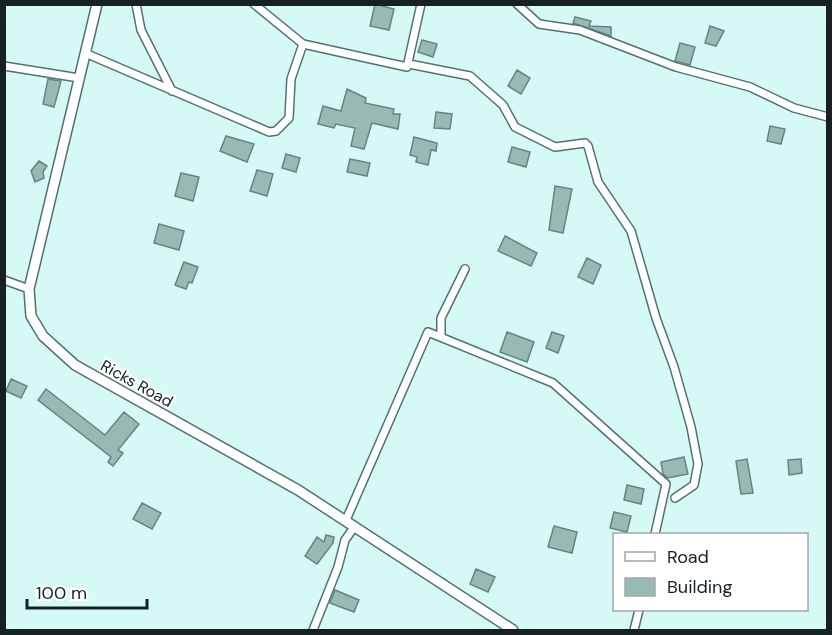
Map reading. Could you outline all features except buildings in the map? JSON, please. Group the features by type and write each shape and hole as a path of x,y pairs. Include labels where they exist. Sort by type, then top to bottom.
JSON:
{"street":[{"name":"Ricks Road","path":"97,4 29,289 32,316 43,336 75,365 298,490 513,630"},
{"path":"136,4 141,30 172,91"},
{"path":"254,4 303,44 407,67 409,64 470,76 503,105 515,128 555,147 585,143 588,146 598,182 631,231 691,427 698,464 694,485 675,498"},
{"path":"409,64 421,4"},
{"path":"517,4 539,24 580,30 676,67 750,87 794,108 828,117"},
{"path":"85,53 269,132 276,131 289,118 291,79 303,44"},
{"path":"4,66 79,78"},
{"path":"441,337 441,318 465,270"},
{"path":"4,280 29,289"},
{"path":"346,520 428,332 553,383 666,484 655,533"},
{"path":"313,630 338,567 345,540 355,526"},
{"path":"634,630 639,611"}]}
